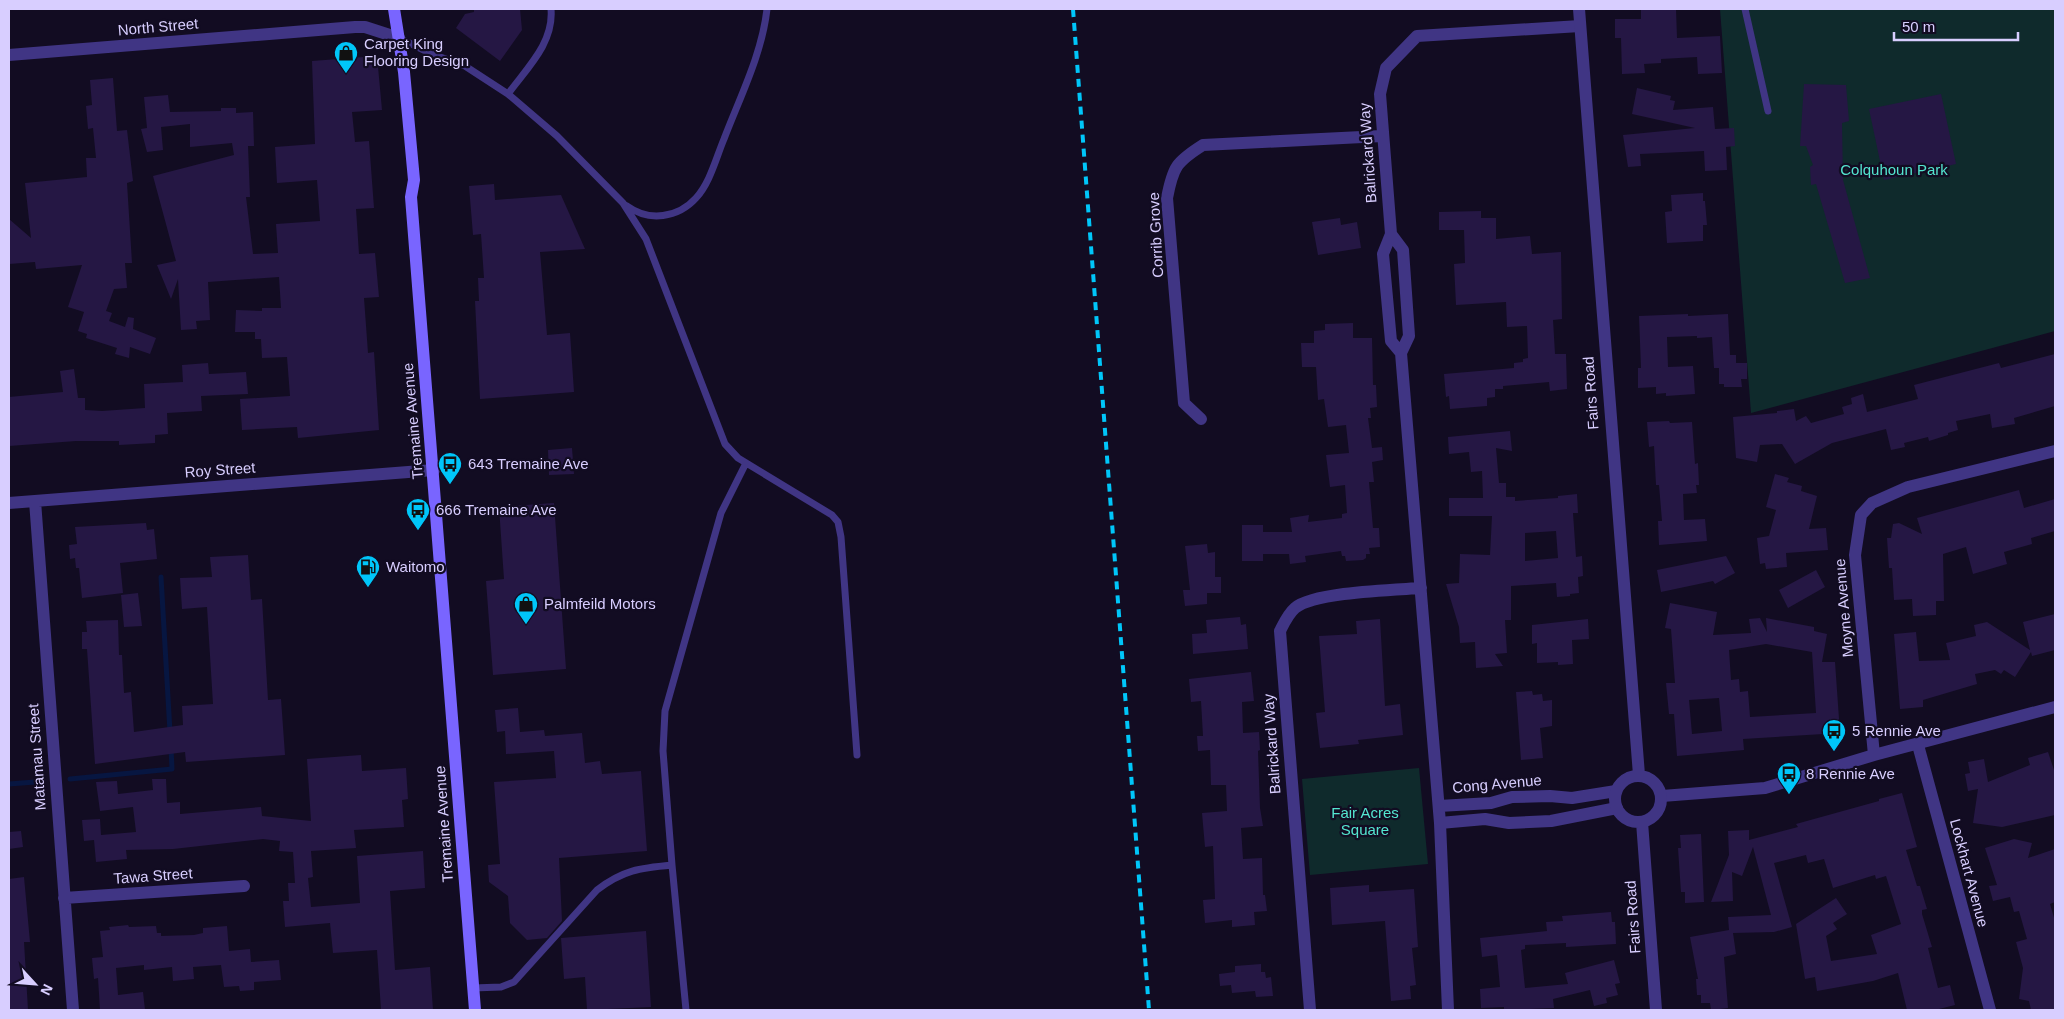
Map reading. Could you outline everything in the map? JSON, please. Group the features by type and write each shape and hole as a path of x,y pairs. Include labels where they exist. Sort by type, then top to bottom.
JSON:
{"main road":[{"name":"Tremaine Avenue","path":"394,9 404,72 413,170 412,197 475,1010"}],"street":[{"name":"Fairs Road","path":"1579,9 1639,776"},
{"name":"Balrickard Way","path":"1401,353 1391,342 1383,254 1391,234 1380,94 1386,68 1417,36 1580,26"},
{"name":"North Street","path":"9,55 366,27 399,38"},
{"name":"Corrib Grove","path":"1201,419 1184,403 1167,198 1172,174 1184,157 1203,145 1382,136"},
{"name":"Balrickard Way","path":"1391,234 1403,250 1409,336 1401,353 1439,806 1448,1010"},
{"name":"Moyne Avenue","path":"1874,755 1855,555 1861,515 1872,503 1908,487 2055,451"},
{"name":"Roy Street","path":"9,503 434,470"},
{"name":"Matamau Street","path":"34,501 73,1010"},
{"name":"Balrickard Way","path":"1310,1010 1280,630 1296,607 1318,598 1421,588"},
{"path":"1662,796 1765,788 1874,755 2055,707"},
{"name":"Lockhart Avenue","path":"1918,744 1990,1010"},
{"path":"1639,776 1654,782 1662,796 1659,810 1655,816 1642,822 1630,821 1617,808 1616,791 1625,780 1639,776"},
{"name":"Cong Avenue","path":"1439,806 1491,803 1512,797 1550,796 1572,798 1616,791"},
{"path":"1440,823 1485,819 1509,823 1552,821 1617,808"},
{"name":"Fairs Road","path":"1642,822 1656,1010"},
{"name":"Tawa Street","path":"64,898 244,886"}],"lane":[{"path":"508,94 548,38 552,24 552,9"},
{"path":"623,203 641,214 659,216 677,212 687,206 702,190 752,67 761,40 766,9"},
{"path":"1745,9 1768,111"},
{"path":"399,38 432,54 465,66 508,94 557,136 623,203 646,239 725,444 731,452 746,463 820,506 838,522 841,536 857,755"},
{"path":"686,1010 663,751 666,704 721,513 746,463"},
{"path":"473,988 501,987 514,982 592,896 612,879 640,868 672,865"}],"green space":[{"name":"Colquhoun Park","path":"1720,9 2055,9 2055,331 1751,413"},
{"name":"Fair Acres Square","path":"1419,768 1428,864 1310,875 1302,779"}],"building":[{"path":"474,9 520,9 522,30 500,61 456,28 465,14 474,12"},
{"path":"1641,9 1676,9 1677,38 1720,36 1722,73 1698,74 1697,57 1661,59 1661,63 1644,64 1645,73 1622,74 1621,38 1615,38 1615,19 1641,19"},
{"path":"377,56 382,110 352,112 355,142 369,141 374,208 356,209 359,254 375,253 379,297 364,298 368,353 374,352 379,430 298,438 297,427 242,430 240,399 290,396 287,357 262,358 261,339 255,339 255,332 235,332 236,310 262,311 262,308 281,308 279,277 208,282 210,320 196,321 197,329 181,330 178,279 171,299 157,265 176,261 153,176 234,155 232,143 190,147 190,124 161,127 163,150 147,152 141,129 147,128 144,97 168,95 170,112 221,111 221,108 236,108 236,113 253,112 254,146 248,146 250,197 246,197 253,254 278,253 276,224 320,221 317,180 277,183 275,147 315,144 312,61"},
{"path":"113,78 117,131 127,130 133,181 127,183 132,263 125,263 127,288 114,289 106,311 112,313 109,321 125,327 128,317 134,318 133,329 156,338 150,354 130,347 129,358 115,354 117,348 86,338 87,334 78,331 84,312 68,307 82,265 36,269 35,262 9,264 9,219 31,238 25,183 87,177 86,158 96,158 93,128 88,129 86,106 92,105 90,80"},
{"path":"1804,84 1846,85 1849,121 1842,123 1843,180 1870,278 1845,283 1816,184 1811,185 1810,167 1813,165 1806,146 1800,146"},
{"path":"1637,88 1671,96 1670,100 1675,101 1673,110 1713,107 1715,129 1734,128 1735,146 1726,147 1727,170 1705,171 1704,151 1640,154 1641,166 1628,167 1623,135 1695,128 1632,114"},
{"path":"1941,94 1956,164 1884,180 1869,109"},
{"path":"494,184 495,200 561,195 585,249 540,252 547,335 570,333 574,392 480,399 475,301 479,301 478,278 484,278 481,234 473,235 469,186"},
{"path":"1703,193 1707,225 1703,225 1703,241 1667,243 1665,212 1672,211 1671,195"},
{"path":"1481,211 1481,218 1496,218 1496,239 1530,236 1532,254 1561,252 1562,319 1553,320 1555,354 1566,354 1567,389 1550,391 1549,382 1503,386 1503,389 1495,389 1495,397 1487,398 1487,406 1450,409 1449,396 1446,397 1444,374 1514,368 1514,363 1523,362 1523,359 1528,358 1527,326 1507,327 1506,302 1456,305 1454,264 1465,263 1464,230 1439,230 1439,212"},
{"path":"1340,218 1341,225 1357,222 1361,248 1318,255 1312,222"},
{"path":"1688,314 1688,316 1728,314 1730,355 1736,355 1736,363 1747,363 1747,379 1741,379 1742,387 1724,387 1724,384 1719,384 1719,368 1714,368 1712,337 1697,338 1697,336 1667,337 1668,367 1693,366 1695,394 1666,396 1666,393 1656,394 1656,387 1638,388 1638,368 1641,368 1639,316"},
{"path":"1353,323 1353,338 1372,338 1373,385 1376,385 1377,407 1370,408 1371,418 1368,418 1372,448 1382,447 1383,460 1372,462 1374,482 1369,482 1373,528 1379,528 1380,547 1369,548 1370,554 1366,554 1366,558 1363,560 1346,561 1341,551 1305,556 1306,562 1290,564 1289,554 1263,554 1263,561 1242,561 1242,525 1263,525 1263,532 1292,532 1290,518 1309,515 1308,522 1342,518 1342,514 1347,513 1345,485 1330,487 1326,455 1349,453 1346,425 1328,427 1324,399 1318,400 1316,367 1302,367 1301,343 1314,343 1314,331 1325,330 1325,324"},
{"path":"2055,354 2055,406 2014,418 2015,424 1992,428 1990,414 1956,421 1958,430 1948,433 1948,435 1929,441 1928,437 1904,443 1905,447 1891,450 1886,429 1832,443 1795,464 1782,444 1760,445 1757,462 1736,458 1733,417 1777,413 1777,411 1794,409 1796,421 1806,416 1811,423 1844,414 1842,407 1852,404 1851,398 1863,394 1867,412 1918,399 1914,385 1999,363 2001,368"},
{"path":"208,363 209,374 246,372 248,394 201,396 202,411 167,413 168,434 155,435 155,443 119,445 119,441 76,441 9,446 9,397 63,392 60,371 74,369 78,398 85,398 85,410 102,411 145,408 144,384 183,382 182,365"},
{"path":"1669,421 1670,423 1692,422 1695,464 1698,463 1699,485 1696,485 1697,493 1683,494 1684,520 1705,519 1707,541 1659,545 1658,521 1662,521 1659,485 1656,485 1654,446 1649,447 1647,422"},
{"path":"1510,431 1512,451 1496,448 1499,483 1506,483 1506,497 1515,497 1515,501 1558,498 1558,496 1577,494 1578,513 1573,513 1576,557 1582,556 1583,576 1578,577 1579,593 1557,597 1556,583 1511,586 1511,620 1505,620 1507,653 1495,654 1503,666 1476,668 1475,642 1460,643 1459,627 1446,584 1459,583 1460,554 1490,555 1492,516 1449,516 1449,498 1483,498 1482,471 1471,472 1469,452 1449,454 1448,437","holes":["1556,531 1558,558 1525,561 1525,533"]},
{"path":"572,448 574,474 549,475 548,450"},
{"path":"1775,474 1789,478 1787,482 1802,486 1801,491 1817,496 1809,529 1826,528 1828,550 1786,553 1787,567 1766,569 1765,563 1760,564 1757,538 1769,536 1776,510 1766,507"},
{"path":"2019,490 2024,508 2055,499 2055,531 2031,538 2032,544 2004,552 2007,564 1973,574 1966,547 1943,554 1944,601 1936,601 1936,615 1913,616 1912,599 1894,600 1892,568 1889,568 1887,538 1891,538 1893,524 1899,523 1922,534 1917,518"},
{"name":"Palmfeild Motors","path":"554,503 566,669 493,675 486,581 504,579 499,507"},
{"path":"146,523 147,530 154,529 157,559 120,563 123,593 82,598 79,568 76,568 75,558 70,559 69,545 77,544 75,527"},
{"path":"1207,544 1208,553 1215,552 1215,577 1221,577 1221,593 1207,593 1207,604 1185,606 1183,590 1190,590 1185,546"},
{"path":"248,555 251,600 262,599 268,700 281,699 285,755 186,762 185,752 95,764 87,649 82,649 82,632 87,632 86,621 118,620 119,655 122,655 124,693 131,692 134,732 183,725 182,706 213,704 207,607 182,609 180,578 212,577 210,557"},
{"path":"1726,556 1735,573 1715,584 1713,581 1661,592 1657,570"},
{"path":"1816,570 1825,587 1788,608 1779,590"},
{"path":"138,593 142,626 124,627 121,595"},
{"path":"1670,603 1717,612 1713,635 1751,633 1749,619 1760,618 1767,632 1766,618 1814,627 1814,631 1827,634 1822,662 1835,662 1840,733 1743,739 1744,750 1677,756 1674,714 1669,714 1666,683 1675,683 1671,629 1665,628","holes":["1766,644 1812,652 1816,713 1750,717 1748,691 1740,692 1739,679 1731,680 1729,650","1719,698 1722,731 1692,734 1689,700"]},
{"path":"2055,614 2055,650 2032,656 2031,652 2015,677 2004,670 2001,674 1995,670 1975,674 1977,684 1923,700 1923,707 1900,709 1894,634 1916,632 1919,661 1950,660 1946,643 1976,636 1974,625 1987,622 2030,650 2023,622"},
{"path":"1240,617 1241,625 1246,624 1248,649 1193,654 1192,634 1207,633 1206,620"},
{"path":"1380,619 1385,706 1400,704 1403,735 1358,740 1359,744 1320,748 1316,713 1325,712 1319,636 1357,634 1356,621"},
{"path":"1588,619 1589,639 1572,640 1573,664 1558,665 1558,662 1537,663 1537,643 1532,644 1532,625"},
{"path":"1251,672 1254,701 1242,702 1243,733 1259,732 1260,808 1263,826 1241,828 1243,859 1262,858 1263,895 1265,895 1267,911 1254,912 1255,925 1232,927 1232,920 1205,923 1203,900 1215,899 1213,846 1205,847 1202,813 1227,811 1226,785 1211,785 1210,750 1198,751 1197,736 1203,736 1201,701 1191,702 1189,679"},
{"path":"1532,691 1533,695 1542,694 1543,701 1552,700 1552,726 1540,728 1543,758 1521,760 1516,692"},
{"path":"518,708 520,732 544,730 545,736 582,733 585,763 600,761 602,774 641,771 647,851 559,858 562,921 547,938 527,940 510,923 508,896 489,882 488,865 500,864 494,782 556,778 554,751 506,754 505,731 497,732 495,710"},
{"path":"2048,752 2055,773 2055,815 2002,827 1973,823 1978,789 1968,791 1965,774 1970,773 1968,762 1984,759 1988,782 2030,765 2028,758"},
{"path":"361,755 362,771 406,768 408,799 402,800 404,827 354,830 356,848 311,851 313,877 308,878 311,907 360,903 357,856 423,851 425,888 390,891 395,970 430,967 433,1010 381,1010 377,950 333,953 330,923 285,927 283,901 289,901 288,883 295,883 293,852 279,851 280,841 263,839 173,849 126,850 127,859 96,862 94,840 84,841 82,820 100,819 101,835 136,832 133,807 100,811 96,782 117,781 118,794 153,790 152,779 166,779 167,803 180,802 180,814 261,807 262,816 311,821 307,759"},
{"path":"1902,793 1917,847 1906,850 1917,886 1920,886 1927,909 1922,910 1922,914 1932,947 1928,948 1938,988 1950,985 1955,1005 1935,1010 1907,1010 1898,973 1873,981 1817,991 1815,977 1805,979 1796,924 1836,898 1847,914 1833,923 1837,929 1826,936 1831,961 1877,954 1871,935 1901,924 1886,876 1876,879 1875,875 1833,888 1824,859 1808,863 1806,855 1774,863 1792,927 1774,932 1733,933 1736,954 1724,957 1728,1008 1711,1010 1710,1003 1701,1003 1701,995 1697,995 1696,979 1698,979 1690,937 1729,930 1728,917 1771,915 1753,847 1742,876 1732,872 1733,901 1711,902 1729,855 1728,831 1749,830 1749,840 1798,827 1796,824"},
{"path":"21,831 23,847 9,849 9,832"},
{"path":"1701,834 1704,902 1685,903 1685,892 1681,892 1678,848 1681,848 1680,835"},
{"path":"2014,839 2032,843 2028,858 2055,849 2055,902 2050,904 2055,921 2055,1010 2031,1010 2029,1001 2019,999 2023,968 2016,942 2027,939 2019,911 2014,912 2010,897 1993,901 1989,886 1997,885 1985,848"},
{"path":"24,877 30,942 24,942 28,1010 9,1010 9,879"},
{"path":"1369,885 1369,892 1414,889 1418,947 1412,948 1416,985 1410,986 1411,999 1391,1001 1385,921 1332,925 1330,888"},
{"path":"1611,912 1612,922 1615,922 1616,944 1566,947 1566,943 1525,945 1525,949 1521,950 1525,988 1568,984 1565,973 1614,960 1620,983 1615,984 1618,995 1606,998 1607,1003 1594,1006 1590,990 1553,999 1554,1008 1504,1010 1504,1007 1481,1008 1480,989 1500,987 1497,955 1482,957 1480,938 1547,931 1546,922 1563,921 1562,916"},
{"path":"128,925 129,927 156,926 157,933 161,933 161,936 194,935 203,933 203,928 227,926 229,951 250,949 251,962 279,960 281,980 254,982 254,990 240,991 239,986 224,987 221,965 193,967 194,979 173,981 172,967 144,970 144,965 116,968 118,995 143,992 145,1010 100,1010 98,978 94,979 92,958 103,957 100,931 110,930 109,927"},
{"path":"646,931 651,1007 587,1010 585,977 564,979 561,938"},
{"path":"1261,964 1261,972 1265,972 1266,978 1271,977 1273,996 1256,997 1255,991 1232,993 1231,985 1220,986 1219,974 1235,972 1235,966"}],"waterway":[{"path":"161,577 170,732"},
{"path":"70,779 172,769 171,748"},
{"path":"9,784 35,782"}],"railway":[{"path":"1073,9 1149,1010"}],"place":[{"name":"Carpet King Flooring Design","path":"346,74"},
{"name":"643 Tremaine Ave","path":"450,485"},
{"name":"666 Tremaine Ave","path":"418,531"},
{"name":"Waitomo","path":"368,588"},
{"name":"Palmfeild Motors","path":"526,625"},
{"name":"5 Rennie Ave","path":"1834,752"},
{"name":"8 Rennie Ave","path":"1789,795"}]}
